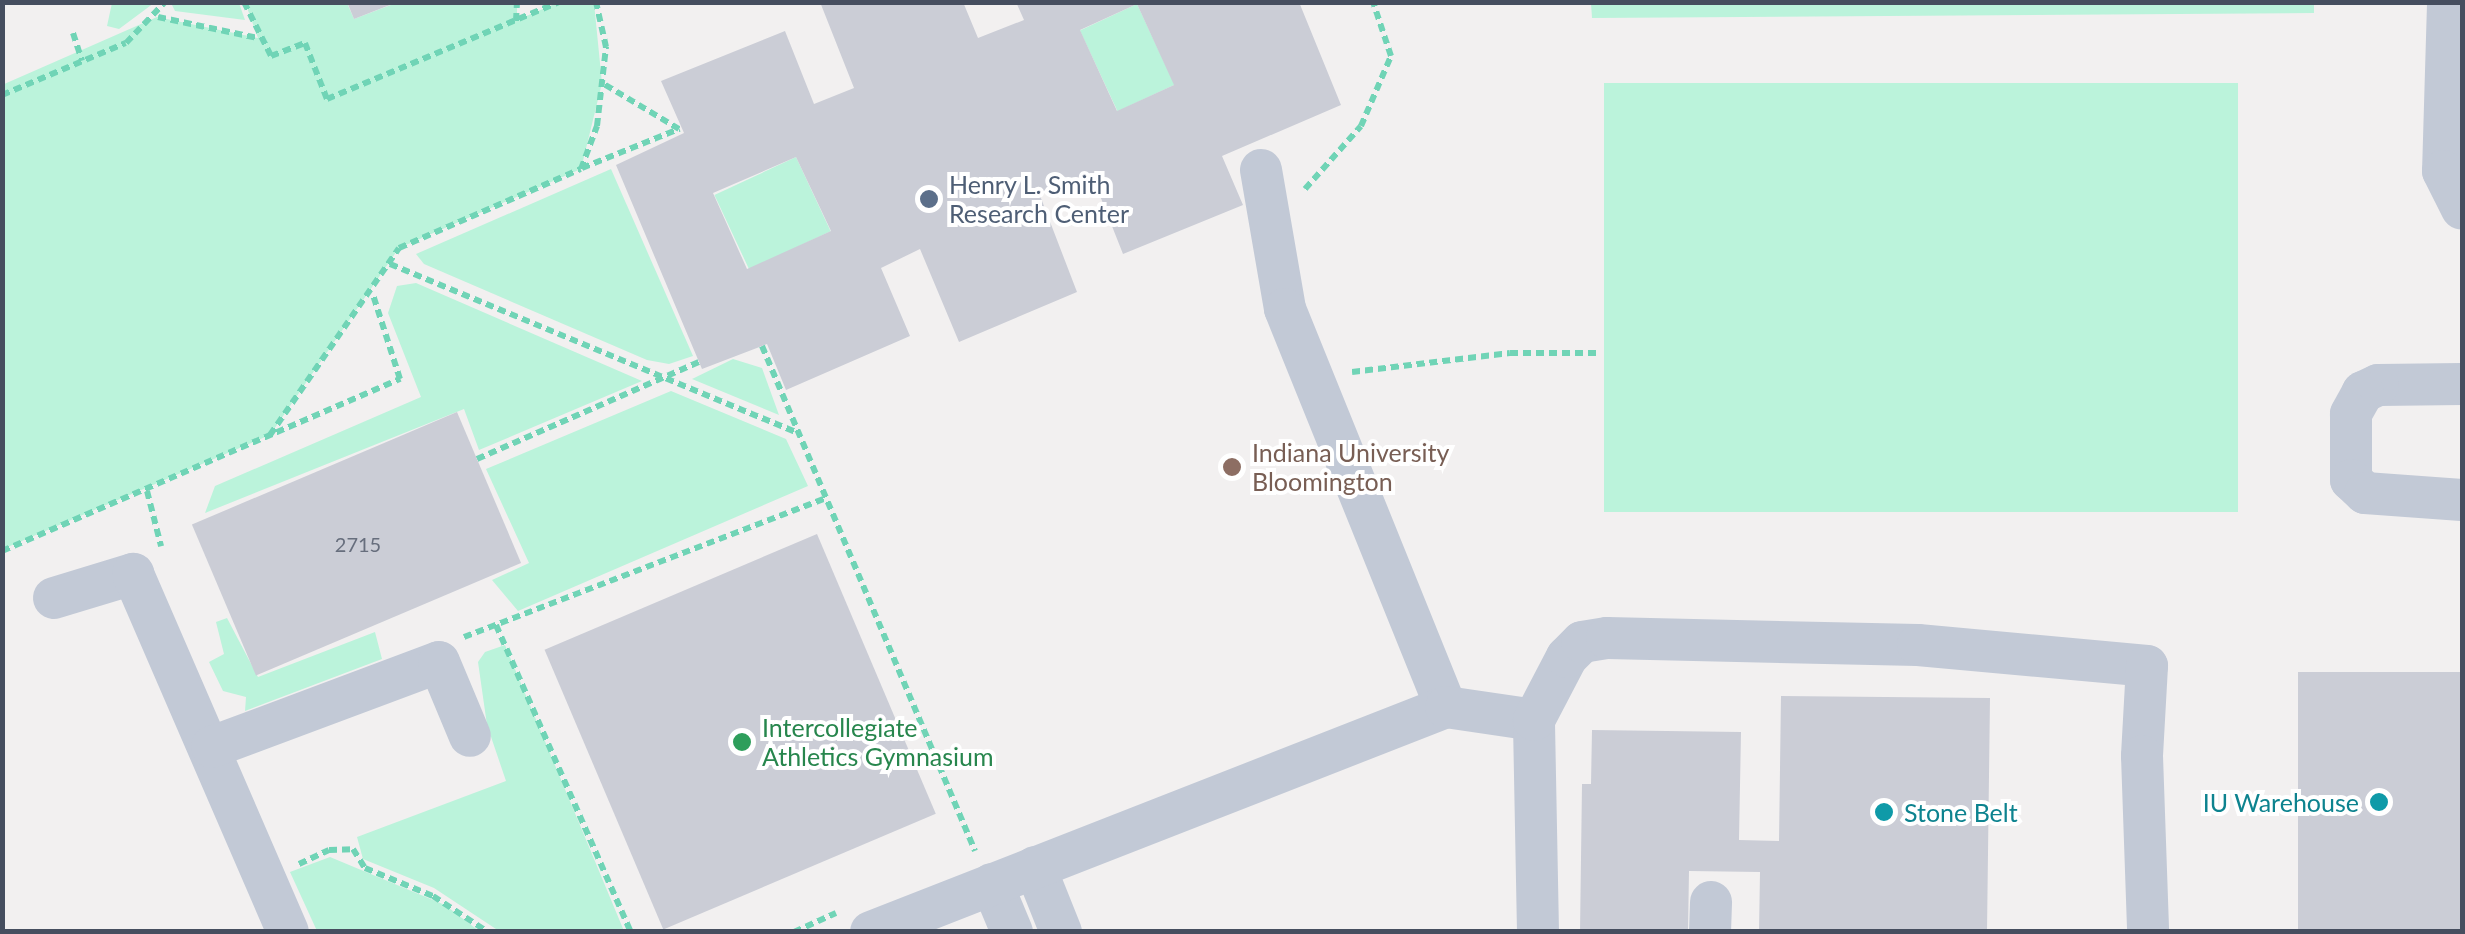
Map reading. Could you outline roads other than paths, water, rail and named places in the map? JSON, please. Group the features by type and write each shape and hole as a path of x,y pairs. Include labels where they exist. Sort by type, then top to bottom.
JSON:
{"lane":[{"path":"2453,4 2443,172 2462,209"},
{"path":"1261,170 1285,308 1446,707"},
{"path":"2462,384 2378,385 2364,392 2351,414 2351,480 2385,500 2462,500"},
{"path":"54,598 133,574 212,747 288,932"},
{"path":"1538,932 1534,720 1567,658 1582,642 1607,638 1918,645 2146,666 2142,756 2148,932"},
{"path":"212,747 439,662 470,736"},
{"path":"860,920 975,872 1035,868 1446,707 1534,720"},
{"path":"1035,868 1061,932"},
{"path":"975,872 1012,932"}],"place":[{"name":"Henry L. Smith Research Center","path":"929,199"},
{"name":"Indiana University Bloomington","path":"1232,467"},
{"name":"Intercollegiate Athletics Gymnasium","path":"742,742"},
{"name":"IU Warehouse","path":"2379,802"},
{"name":"Stone Belt","path":"1884,812"}]}
